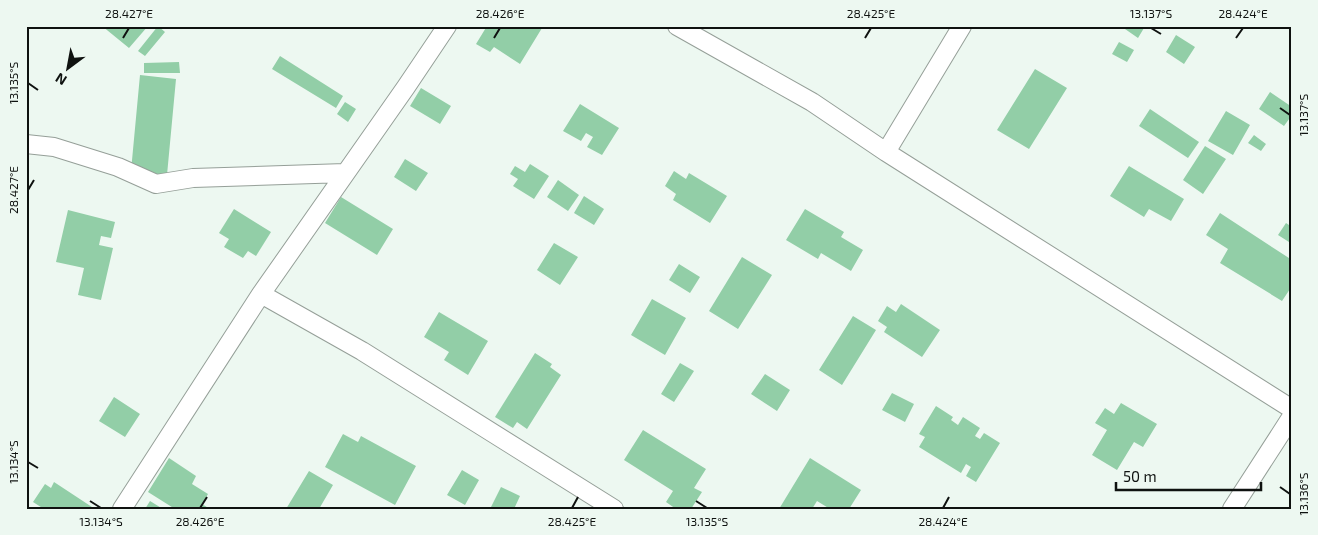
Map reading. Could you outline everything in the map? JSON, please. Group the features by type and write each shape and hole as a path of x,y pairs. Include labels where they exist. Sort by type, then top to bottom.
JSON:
{"street":[{"path":"122,509 260,294 447,26"},
{"path":"677,26 812,102 886,152 1292,409"},
{"path":"886,152 962,26"},
{"path":"26,144 54,147 118,167 156,184 193,178 345,172"},
{"path":"260,294 362,351 614,509"},
{"path":"1232,509 1292,416"}],"building":[{"path":"102,26 148,26 129,48"},
{"path":"158,26 165,32 145,56 138,51"},
{"path":"487,26 539,26 542,28 520,64 494,47 490,52 476,44"},
{"path":"1126,26 1141,26 1144,28 1138,38 1125,29"},
{"path":"1176,35 1195,47 1184,64 1166,52"},
{"path":"1119,42 1134,50 1127,62 1112,54"},
{"path":"280,56 343,96 336,108 272,69"},
{"path":"179,62 180,73 144,73 144,63"},
{"path":"1035,69 1067,88 1029,149 997,130"},
{"path":"140,75 176,79 167,175 131,171"},
{"path":"421,88 451,106 440,124 410,106"},
{"path":"1270,92 1292,107 1292,115 1284,126 1259,109"},
{"path":"345,102 356,109 348,122 337,114"},
{"path":"580,104 619,128 602,155 587,147 593,137 586,133 581,141 563,131"},
{"path":"1150,109 1199,142 1188,158 1139,126"},
{"path":"1226,111 1250,125 1233,155 1208,141"},
{"path":"1254,135 1266,144 1261,151 1248,143"},
{"path":"1205,146 1226,159 1203,194 1183,180"},
{"path":"405,159 428,173 416,191 394,177"},
{"path":"530,164 549,176 534,199 513,186 518,179 510,174 515,166 525,172"},
{"path":"1129,166 1184,199 1171,221 1149,209 1144,217 1110,196"},
{"path":"674,171 686,179 689,173 727,196 710,223 673,200 676,194 665,186"},
{"path":"558,180 579,195 568,211 547,197"},
{"path":"584,196 604,209 594,225 574,213"},
{"path":"341,197 393,229 377,255 325,223"},
{"path":"234,209 271,232 256,256 248,251 243,258 224,247 229,239 219,233"},
{"path":"805,209 844,232 841,237 863,250 851,271 821,253 818,259 786,240"},
{"path":"68,210 115,222 111,238 101,236 99,245 113,248 101,300 78,295 84,268 56,262"},
{"path":"1220,213 1292,260 1292,286 1282,301 1220,263 1228,249 1206,235"},
{"path":"1286,223 1292,227 1292,238 1289,242 1278,235"},
{"path":"554,243 578,257 560,285 537,270"},
{"path":"742,257 772,275 738,329 709,311"},
{"path":"679,264 700,277 690,293 669,280"},
{"path":"652,299 686,318 665,355 631,335"},
{"path":"901,304 940,330 922,357 884,332 887,327 878,321 887,306 896,312"},
{"path":"439,312 488,341 468,375 444,360 449,352 424,337"},
{"path":"853,316 876,330 842,385 819,370"},
{"path":"535,353 552,364 550,367 561,375 527,429 517,422 513,428 495,417"},
{"path":"680,363 694,371 674,402 661,394"},
{"path":"765,374 790,390 777,411 751,394"},
{"path":"892,393 914,404 905,422 882,410"},
{"path":"114,397 140,414 125,437 99,421"},
{"path":"1121,403 1157,424 1143,447 1134,442 1117,470 1092,455 1107,430 1095,423 1105,408 1114,414"},
{"path":"936,406 953,417 951,420 958,425 963,417 980,428 975,436 980,439 984,433 1000,443 976,482 966,476 971,467 966,464 961,473 919,447 925,437 919,434"},
{"path":"643,430 706,469 694,488 702,492 691,509 676,509 666,502 673,491 624,460"},
{"path":"343,434 358,442 361,436 416,466 395,505 325,467"},
{"path":"169,458 196,476 192,484 208,494 202,504 210,509 175,509 148,492"},
{"path":"810,458 861,490 849,509 830,509 817,501 812,509 779,509"},
{"path":"462,470 479,480 465,505 447,495"},
{"path":"309,471 333,485 319,509 286,509"},
{"path":"54,482 92,507 91,509 44,509 33,502 45,484 51,488"},
{"path":"501,487 520,496 514,509 490,509"},
{"path":"150,501 163,509 145,509"}]}
